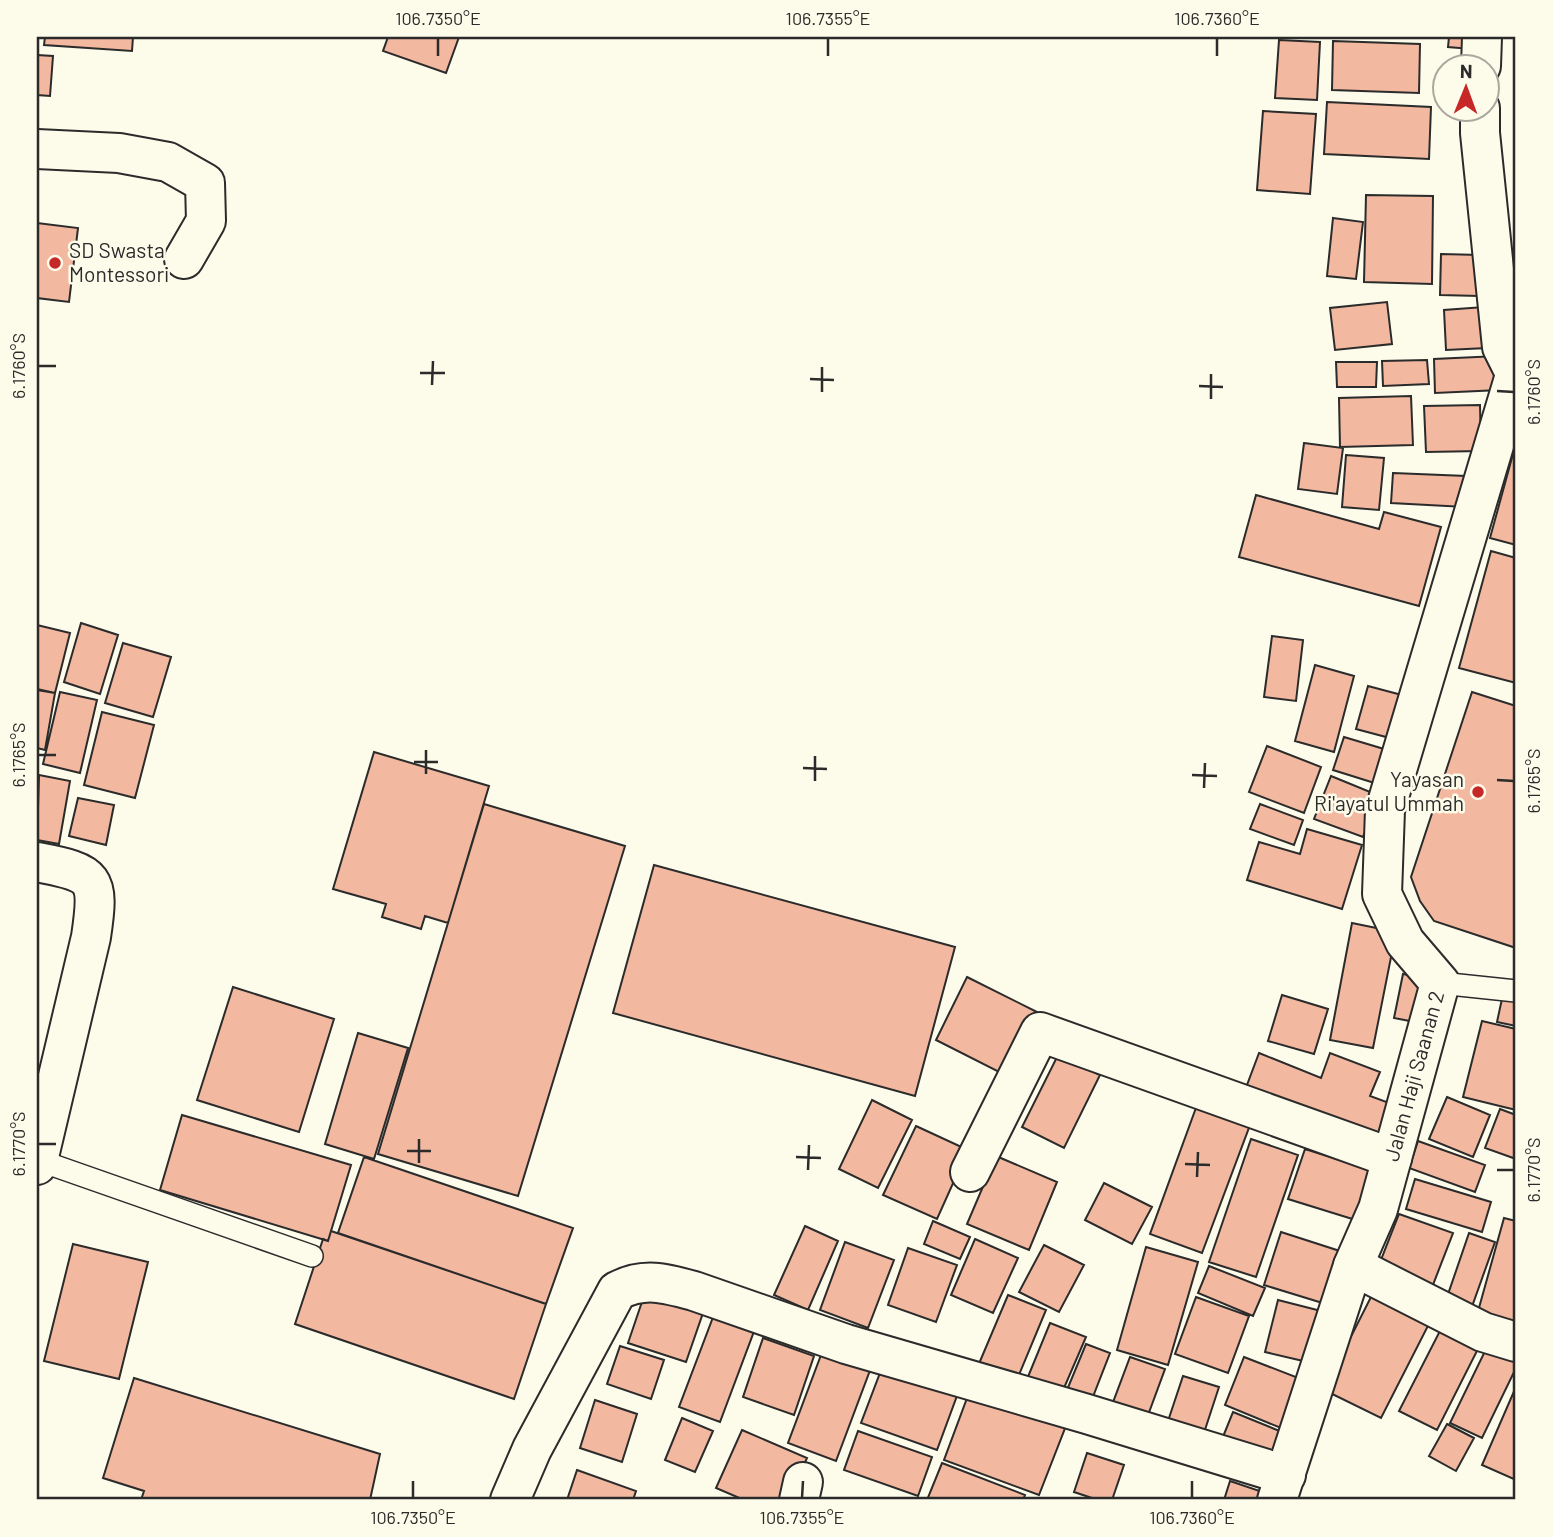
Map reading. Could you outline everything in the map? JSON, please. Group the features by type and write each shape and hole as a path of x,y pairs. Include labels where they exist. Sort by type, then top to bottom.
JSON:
{"street":[{"path":"1480,122 1502,347 1516,375"},
{"path":"37,149 119,153 168,162 205,183 206,221 184,259"},
{"name":"Jalan Haji Saanan 2","path":"1282,1488 1353,1266 1378,1209 1440,983 1405,942 1381,894 1385,810 1516,375"},
{"path":"37,862 69,868 87,877 95,891 91,937 37,1163"},
{"path":"970,1172 1040,1032 1392,1158"},
{"path":"1353,1266 1483,1332 1516,1342"},
{"path":"510,1500 532,1449 617,1291 631,1284 646,1282 671,1284 694,1291 1282,1488"}],"lane":[{"path":"1440,983 1516,991"},
{"path":"37,1163 312,1255"}],"building":[{"path":"45,37 133,37 132,51 44,45"},
{"path":"388,37 459,37 446,73 383,51"},
{"path":"1449,37 1472,37 1471,49 1448,47"},
{"path":"1279,40 1320,42 1317,100 1275,98"},
{"path":"1333,41 1420,44 1419,93 1332,90"},
{"path":"37,55 53,56 50,96 37,95"},
{"path":"1327,102 1430,107 1429,159 1324,154"},
{"path":"1263,111 1316,114 1310,194 1257,190"},
{"path":"1366,195 1433,196 1432,284 1364,282"},
{"path":"1333,218 1363,222 1356,279 1327,276"},
{"name":"SD Swasta Montessori","path":"37,223 78,228 69,302 37,298"},
{"path":"1441,254 1480,255 1479,296 1440,295"},
{"path":"1387,302 1392,344 1335,350 1330,308"},
{"path":"1484,307 1487,348 1446,350 1444,310"},
{"path":"1498,356 1500,390 1435,393 1434,359"},
{"path":"1427,360 1429,384 1383,386 1382,361"},
{"path":"1336,362 1377,362 1376,387 1337,387"},
{"path":"1411,396 1413,445 1340,447 1339,398"},
{"path":"1480,405 1481,451 1426,452 1424,406"},
{"path":"1304,443 1343,448 1337,494 1298,489"},
{"path":"1516,443 1516,545 1490,538"},
{"path":"1346,455 1384,458 1379,510 1342,507"},
{"path":"1393,473 1466,476 1465,507 1391,503"},
{"path":"1256,495 1379,529 1384,512 1441,527 1419,606 1239,557"},
{"path":"1491,551 1516,558 1516,683 1459,668"},
{"path":"81,623 118,635 100,694 64,682"},
{"path":"37,625 70,633 55,693 37,689"},
{"path":"1272,636 1303,640 1296,701 1264,697"},
{"path":"123,643 171,657 153,717 105,703"},
{"path":"1315,665 1354,676 1334,752 1295,741"},
{"path":"1368,686 1413,698 1401,741 1356,729"},
{"path":"37,690 55,693 45,750 37,748"},
{"path":"60,692 97,700 80,773 43,764"},
{"name":"Yayasan Ri'ayatul Ummah","path":"1472,692 1516,706 1516,948 1434,921 1420,901 1411,877"},
{"path":"102,712 154,725 135,798 84,785"},
{"path":"1344,737 1394,752 1384,786 1333,770"},
{"path":"1267,746 1321,767 1304,813 1249,792"},
{"path":"374,752 489,786 448,923 425,916 421,929 382,917 386,904 333,889"},
{"path":"39,775 70,781 59,844 37,840"},
{"path":"1331,776 1380,796 1363,837 1314,819"},
{"path":"78,798 114,805 106,845 69,836"},
{"path":"484,804 625,846 518,1196 378,1154"},
{"path":"1260,804 1303,820 1294,845 1250,829"},
{"path":"1307,829 1362,845 1342,909 1247,880 1259,842 1300,854"},
{"path":"654,865 955,947 915,1096 613,1013"},
{"path":"1352,923 1396,932 1373,1048 1330,1040"},
{"path":"1403,974 1424,978 1415,1022 1394,1018"},
{"path":"967,977 1037,1012 1005,1075 936,1040"},
{"path":"233,987 334,1019 299,1132 197,1100"},
{"path":"1503,994 1516,997 1516,1026 1497,1022"},
{"path":"1282,995 1328,1009 1314,1054 1268,1041"},
{"path":"1482,1021 1516,1029 1516,1110 1463,1097"},
{"path":"358,1033 408,1048 374,1159 325,1144"},
{"path":"1259,1053 1321,1078 1330,1053 1380,1072 1370,1096 1392,1104 1373,1151 1241,1101"},
{"path":"1058,1055 1100,1075 1064,1148 1022,1127"},
{"path":"1447,1097 1490,1115 1473,1157 1429,1139"},
{"path":"872,1100 912,1120 878,1188 839,1169"},
{"path":"1197,1105 1250,1125 1202,1253 1150,1234"},
{"path":"1500,1109 1516,1115 1516,1159 1485,1148"},
{"path":"182,1115 351,1165 328,1241 160,1190"},
{"path":"916,1126 968,1150 937,1219 883,1195"},
{"path":"1251,1139 1298,1155 1256,1277 1209,1262"},
{"path":"1418,1141 1485,1165 1475,1192 1409,1168"},
{"path":"1305,1149 1378,1172 1362,1222 1288,1199"},
{"path":"996,1156 1057,1182 1029,1250 967,1224"},
{"path":"364,1157 573,1228 546,1304 338,1233"},
{"path":"1415,1179 1491,1202 1482,1232 1406,1209"},
{"path":"1104,1183 1152,1207 1132,1244 1085,1220"},
{"path":"1399,1214 1453,1233 1431,1290 1377,1270"},
{"path":"1504,1218 1516,1221 1516,1315 1513,1325 1477,1315"},
{"path":"933,1221 970,1237 960,1259 924,1244"},
{"path":"805,1226 838,1241 808,1310 774,1295"},
{"path":"331,1231 546,1304 514,1399 295,1324 323,1239 328,1241"},
{"path":"1281,1232 1346,1253 1329,1305 1264,1285"},
{"path":"1469,1233 1495,1242 1469,1315 1444,1306"},
{"path":"975,1239 1018,1258 993,1313 951,1295"},
{"path":"845,1242 894,1260 868,1328 820,1310"},
{"path":"73,1244 148,1262 119,1379 44,1361"},
{"path":"1044,1245 1084,1265 1059,1312 1019,1292"},
{"path":"1146,1247 1198,1262 1168,1365 1117,1350"},
{"path":"908,1248 957,1265 936,1322 888,1305"},
{"path":"1209,1266 1265,1288 1253,1316 1198,1293"},
{"path":"1376,1287 1433,1316 1381,1418 1324,1390"},
{"path":"646,1290 704,1310 686,1362 628,1343"},
{"path":"1008,1295 1046,1310 1016,1382 978,1366"},
{"path":"1196,1297 1249,1316 1228,1373 1175,1354"},
{"path":"1278,1300 1329,1313 1316,1364 1265,1352"},
{"path":"715,1312 756,1326 720,1422 679,1407"},
{"path":"1050,1323 1086,1337 1058,1402 1023,1389"},
{"path":"1444,1323 1482,1341 1437,1430 1399,1411"},
{"path":"763,1338 814,1356 794,1415 743,1397"},
{"path":"1086,1344 1110,1353 1087,1412 1062,1402"},
{"path":"620,1346 664,1360 651,1399 607,1384"},
{"path":"824,1347 872,1365 836,1461 788,1443"},
{"path":"1487,1347 1516,1361 1516,1368 1482,1438 1450,1423"},
{"path":"1130,1357 1165,1369 1144,1426 1109,1413"},
{"path":"1244,1357 1301,1379 1281,1428 1225,1405"},
{"path":"883,1365 958,1393 937,1450 861,1423"},
{"path":"1183,1376 1219,1387 1200,1445 1164,1433"},
{"path":"134,1378 380,1454 370,1500 141,1500 144,1491 103,1478"},
{"path":"973,1382 1069,1418 1039,1495 944,1460"},
{"path":"1516,1389 1516,1480 1482,1465"},
{"path":"595,1400 637,1414 622,1462 580,1448"},
{"path":"1233,1412 1287,1434 1273,1471 1218,1449"},
{"path":"682,1418 713,1431 695,1472 665,1460"},
{"path":"1447,1424 1474,1438 1456,1471 1429,1456"},
{"path":"742,1430 807,1458 788,1500 744,1500 716,1488"},
{"path":"858,1431 932,1457 918,1496 844,1470"},
{"path":"1087,1453 1124,1465 1112,1500 1098,1500 1074,1492"},
{"path":"942,1463 1025,1495 1023,1500 927,1500"},
{"path":"577,1470 636,1491 633,1500 567,1500"},
{"path":"1230,1481 1274,1496 1273,1500 1224,1500"}],"place":[{"name":"SD Swasta Montessori","path":"55,263"},
{"name":"Yayasan Ri'ayatul Ummah","path":"1478,792"}]}
